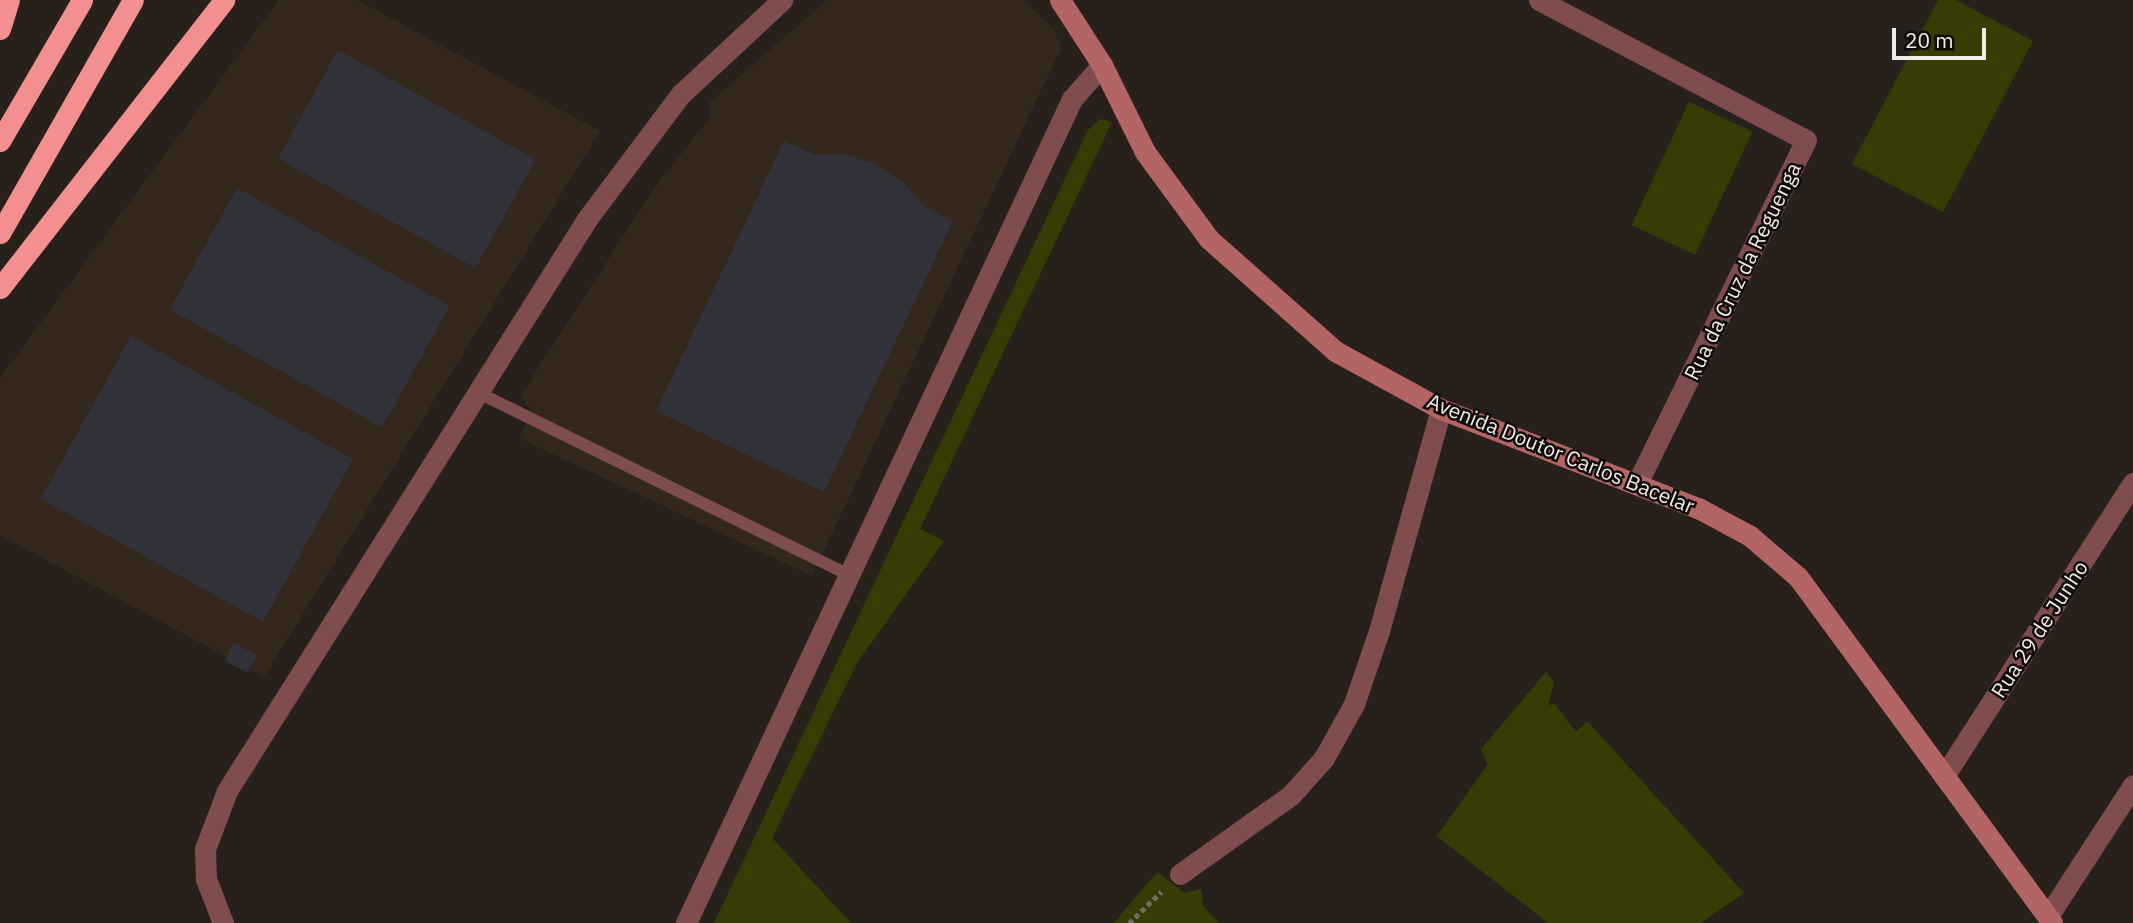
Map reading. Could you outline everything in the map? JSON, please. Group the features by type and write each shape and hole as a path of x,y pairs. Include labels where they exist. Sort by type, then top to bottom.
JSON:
{"highway":[{"path":"0,29 9,0"},
{"path":"0,141 82,0"},
{"path":"0,233 132,0"},
{"path":"0,288 225,0"}],"street":[{"path":"223,923 206,878 212,819 479,393 633,154 681,94 782,0"},
{"name":"Avenida Doutor Carlos Bacelar","path":"1060,0 1102,65 1145,152 1209,239 1335,351 1441,409 1637,484 1750,536 1798,577 2050,920"},
{"name":"Rua da Cruz da Reguenga","path":"1539,0 1806,140 1637,484"},
{"path":"687,923 1072,99 1102,65"},
{"path":"1180,874 1291,795 1324,758 1354,704 1379,631 1441,409"},
{"name":"Rua 29 de Junho","path":"1944,776 2133,483"},
{"path":"2050,920 2133,786"}],"lane":[{"path":"479,393 849,575"}],"path":[{"path":"1129,923 1180,874"}],"shaded area":[{"path":"279,0 357,0 600,131 264,677 0,535 0,378"},
{"path":"827,0 1023,0 1054,29 1061,48 812,576 519,438 532,411 521,395 655,187 709,119 710,102"},
{"path":"1938,0 1956,0 2033,41 1943,212 1852,164"},
{"path":"1689,102 1752,132 1695,255 1632,225"},
{"path":"1100,119 1112,122 920,529 944,541 857,663 772,838 851,923 714,923 1088,130"},
{"path":"1546,672 1554,682 1548,705 1555,704 1576,732 1587,721 1744,893 1701,923 1548,923 1437,836 1488,764 1481,749"},
{"path":"1157,872 1185,893 1201,889 1203,906 1219,923 1114,923"}],"building":[{"path":"338,50 536,160 476,268 278,158"},
{"path":"784,141 815,155 844,154 873,163 904,183 925,207 953,221 824,492 656,411"},
{"path":"237,188 450,306 382,427 170,310"},
{"path":"131,336 353,459 263,622 41,499"},
{"path":"234,643 257,655 248,673 225,661"}]}
